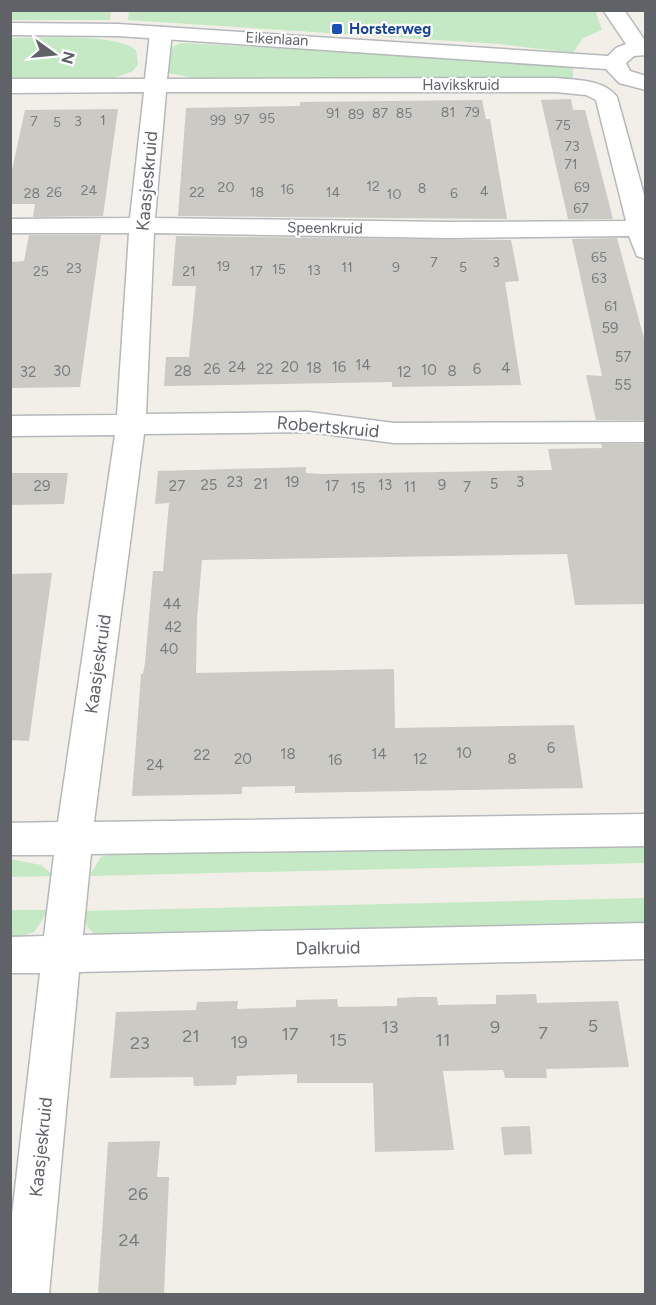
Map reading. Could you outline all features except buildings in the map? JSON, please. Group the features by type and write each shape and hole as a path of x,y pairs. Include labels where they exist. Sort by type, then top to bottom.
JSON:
{"street":[{"path":"614,11 642,49 625,51 618,56 615,63 619,72 625,77 645,83"},
{"name":"Eikenlaan","path":"10,29 118,30 335,42 615,63"},
{"name":"Kaasjeskruid","path":"26,1294 74,838 131,424 142,225 161,33"},
{"name":"Havikskruid","path":"10,86 574,85 592,89 606,97 642,239"},
{"name":"Speenkruid","path":"10,226 142,225 448,230 642,239"},
{"name":"Robertskruid","path":"10,426 309,422 394,433 645,432"},
{"path":"10,838 645,830"},
{"name":"Dalkruid","path":"10,955 645,940"}],"green space":[{"path":"595,10 602,30 583,38 573,53 500,44 128,20 129,11"},
{"path":"10,11 111,11 110,20 11,20"},
{"path":"10,38 76,38 112,41 136,50 138,64 133,71 114,78 11,80"},
{"path":"182,43 573,64 573,80 195,78 167,73 169,48"},
{"path":"645,843 645,863 89,876 101,857 127,848"},
{"path":"10,859 41,865 54,876 11,877"},
{"path":"645,898 646,930 102,943 87,926 84,911"},
{"path":"11,910 49,910 34,932 11,940"}],"place":[{"name":"Horsterweg","path":"337,29"}]}
